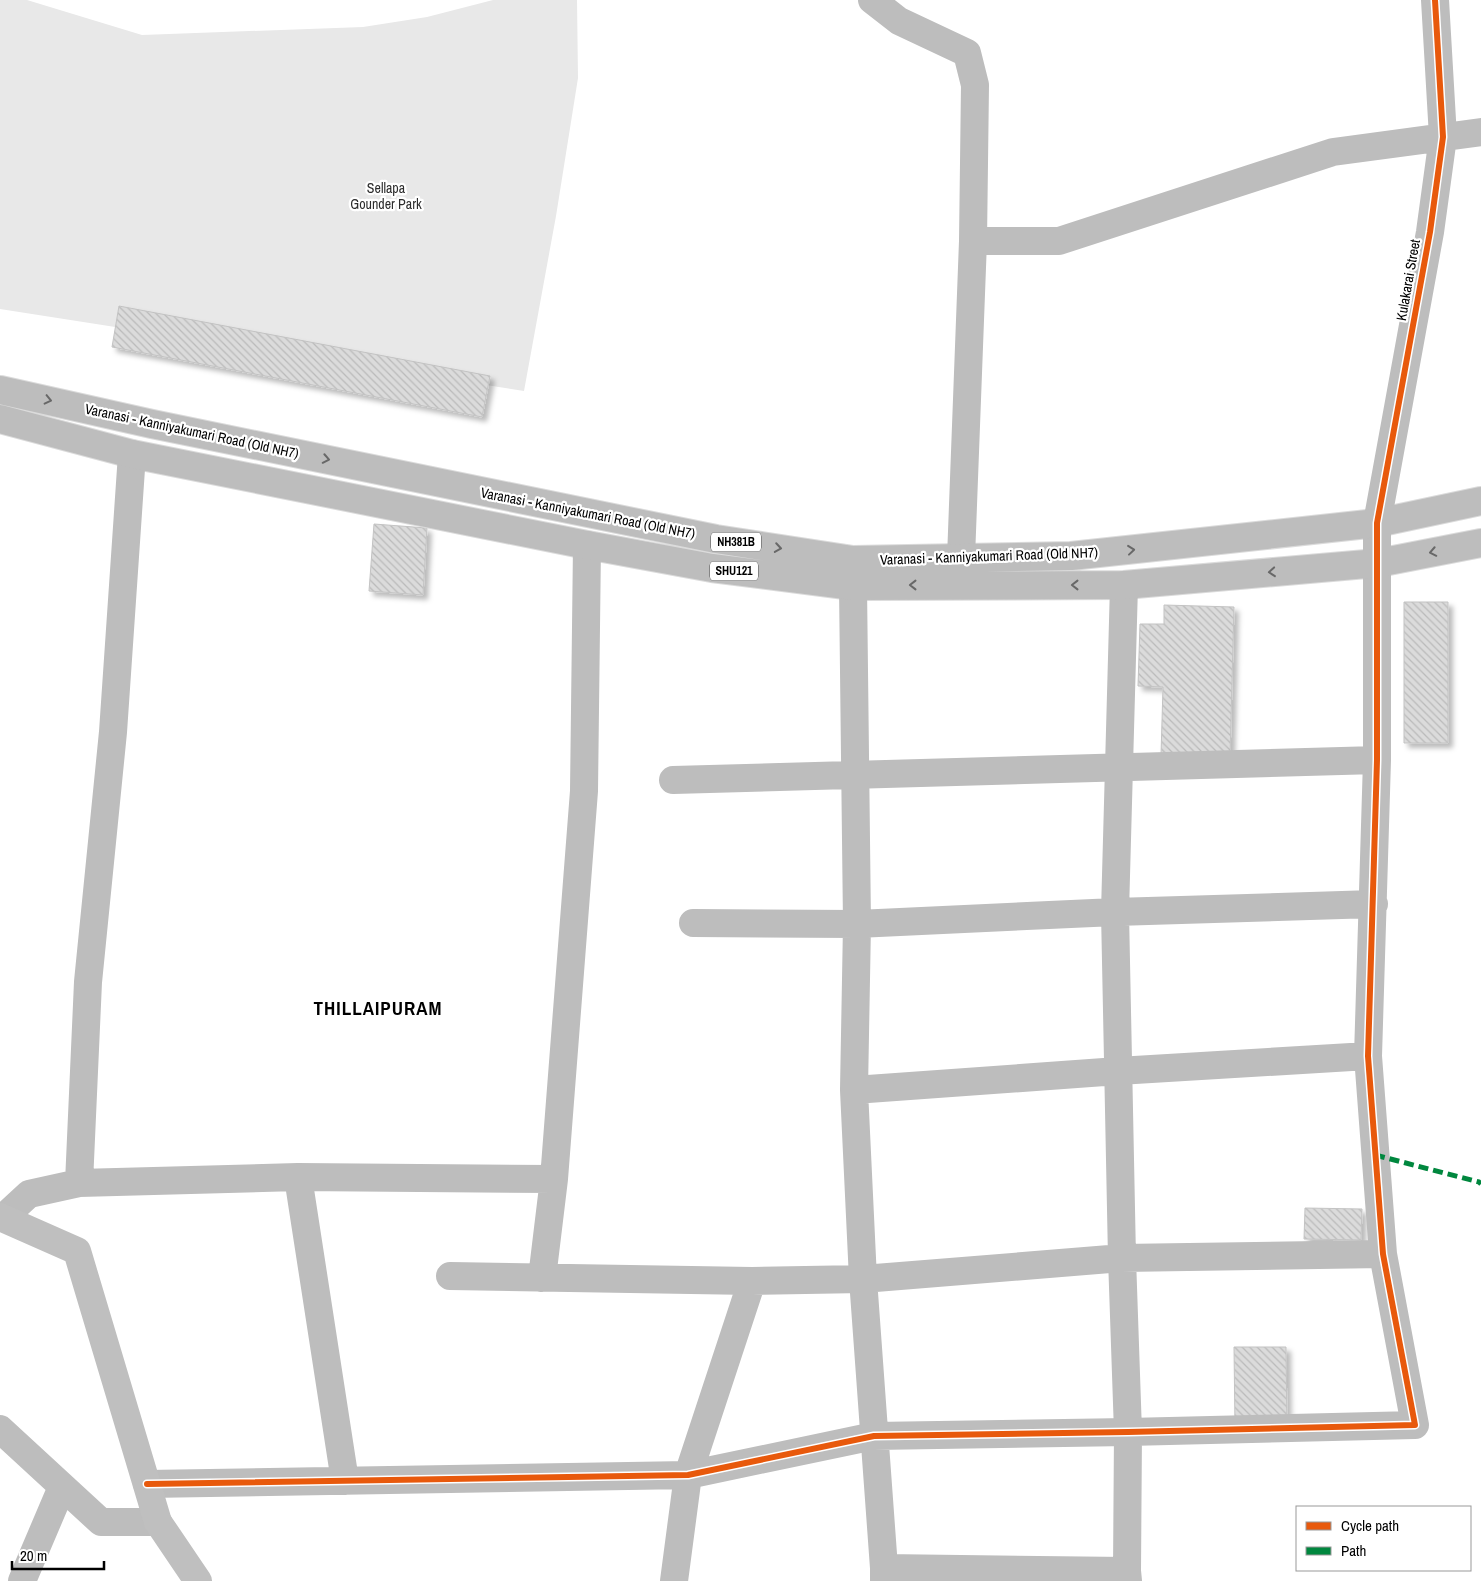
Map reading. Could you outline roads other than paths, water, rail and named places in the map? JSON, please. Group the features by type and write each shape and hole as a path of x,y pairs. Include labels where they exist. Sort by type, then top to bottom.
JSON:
{"street":[{"path":"872,0 899,20 967,53 975,86 973,241 962,558"},
{"name":"Kulakarai Street","path":"1128,1432 1415,1425 1382,1254 1368,1056 1378,760 1378,523 1430,232 1443,137 1435,0"},
{"path":"973,241 1059,241 1333,152 1481,132"},
{"name":"Varanasi - Kanniyakumari Road (Old NH7)","path":"0,390 152,424 716,538 853,560 1071,556 1378,523 1481,501"},
{"name":"Varanasi - Kanniyakumari Road (Old NH7)","path":"0,419 132,454 587,545 712,568 853,586 1124,585 1378,563 1481,542"},
{"path":"79,1183 88,982 113,732 132,454"},
{"path":"542,1278 554,1179 584,791 587,545"},
{"path":"853,586 857,924 854,1090 862,1278 884,1574 1128,1576 1128,1432 1122,1258 1116,912 1124,585"},
{"path":"673,780 855,774 1118,769 1378,760"},
{"path":"693,923 857,924 1116,912 1374,904"},
{"path":"854,1090 1118,1071 1368,1056"},
{"path":"198,1581 158,1522 77,1251 1,1218 30,1194 79,1183 298,1177 554,1179"},
{"path":"298,1177 345,1480"},
{"path":"450,1276 752,1281 862,1278 1122,1258 1382,1254"},
{"path":"674,1581 688,1475 752,1281"},
{"path":"0,1429 101,1522 158,1522"},
{"path":"147,1484 688,1475 874,1436 1128,1432"},
{"path":"22,1581 62,1487"}],"district":[{"name":"THILLAIPURAM","path":"378,1008"}],"park label":[{"name":"Sellapa Gounder Park","path":"386,196"}]}
